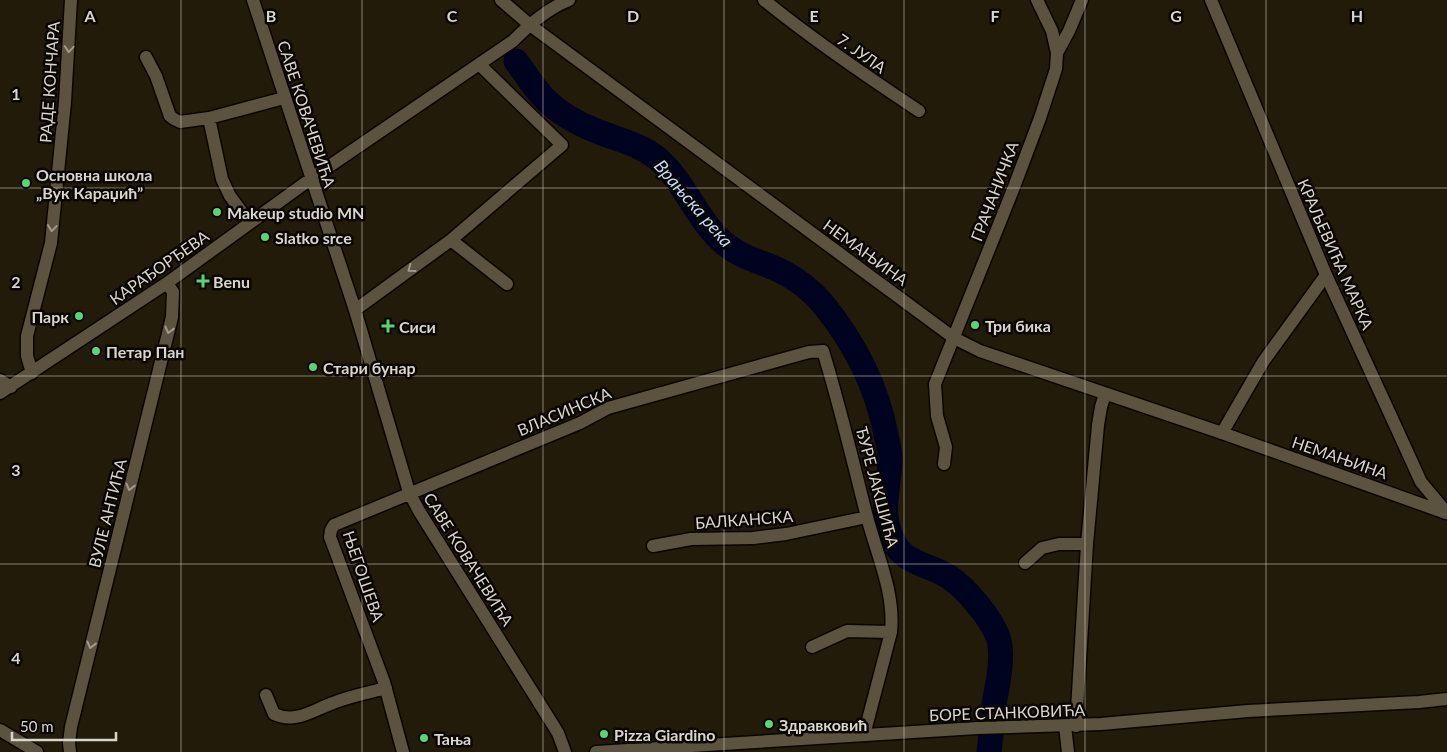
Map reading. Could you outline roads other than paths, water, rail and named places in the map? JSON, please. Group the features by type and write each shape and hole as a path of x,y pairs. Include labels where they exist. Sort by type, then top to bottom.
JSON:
{"street":[{"name":"РАДЕ КОНЧАРА","path":"32,373 27,356 27,336 51,243 65,102 71,0"},
{"name":"САВЕ КОВАЧЕВИЋА","path":"253,0 355,310 409,492 558,734 565,752"},
{"name":"НЕМАЊИНА","path":"501,0 530,25 954,338 980,350 1447,513"},
{"name":"7. ЈУЛА","path":"764,0 876,83 919,111"},
{"name":"ГРАЧАНИЧКА","path":"944,464 946,447 937,416 935,384 1040,118 1056,69 1057,53 1052,31 1037,0"},
{"name":"ГРАЧАНИЧКА","path":"1057,53 1082,0"},
{"name":"КРАЉЕВИЋА МАРКА","path":"1211,0 1326,275 1421,482 1447,513"},
{"name":"КАРАЂОРЂЕВА","path":"6,390 167,283 312,178 513,41 530,25 561,2"},
{"path":"146,57 156,76 170,116 180,122 209,118 284,98"},
{"path":"355,310 451,240 562,145 479,64"},
{"path":"209,118 222,179 230,196 250,223"},
{"path":"451,240 506,284"},
{"path":"1222,433 1263,362 1326,275"},
{"name":"ВУЛЕ АНТИЋА","path":"70,752 71,727 172,317 172,292 167,283"},
{"name":"ВЛАСИНСКА","path":"409,492 580,424 608,408 809,352 823,352"},
{"name":"ЂУРЕ ЈАКШИЋА","path":"823,352 842,414 867,517 891,603 891,632 864,735"},
{"path":"0,380 6,390"},
{"path":"1068,752 1098,425 1100,407 1105,394"},
{"name":"ЊЕГОШЕВА","path":"404,752 386,688 330,537 334,524 409,492"},
{"name":"БАЛКАНСКА","path":"652,546 691,539 753,538 786,534 867,517"},
{"path":"1025,563 1042,548 1065,543 1087,544"},
{"path":"812,647 847,631 891,632"},
{"path":"266,695 274,714 291,718 300,717 332,703 386,688"},
{"name":"БОРЕ СТАНКОВИЋА","path":"596,752 977,728 1070,726 1248,711 1447,699"},
{"name":"БОРЕ СТАНКОВИЋА","path":"1419,702 1447,709"},
{"path":"0,730 36,752"}],"waterway":[{"name":"Врањска река","path":"516,61 540,94 560,112 580,124 634,145 657,158 676,178 715,235 739,253 789,275 799,282 823,304 845,334 863,366 882,417 890,455 886,501 887,522 895,544 900,551 912,560 942,573 963,588 984,613 998,637 1001,654 989,752"}],"place":[{"name":"Основна школа „Вук Караџић”","path":"26,183"},
{"name":"Makeup studio MN","path":"217,212"},
{"name":"Slatko srce","path":"265,237"},
{"name":"Benu","path":"203,281"},
{"name":"Парк","path":"79,316"},
{"name":"Три бика","path":"975,325"},
{"name":"Сиси","path":"388,326"},
{"name":"Петар Пан","path":"96,351"},
{"name":"Стари бунар","path":"313,367"},
{"name":"Здравковић","path":"769,724"},
{"name":"Pizza Giardino","path":"604,734"},
{"name":"Тања","path":"424,738"}]}
